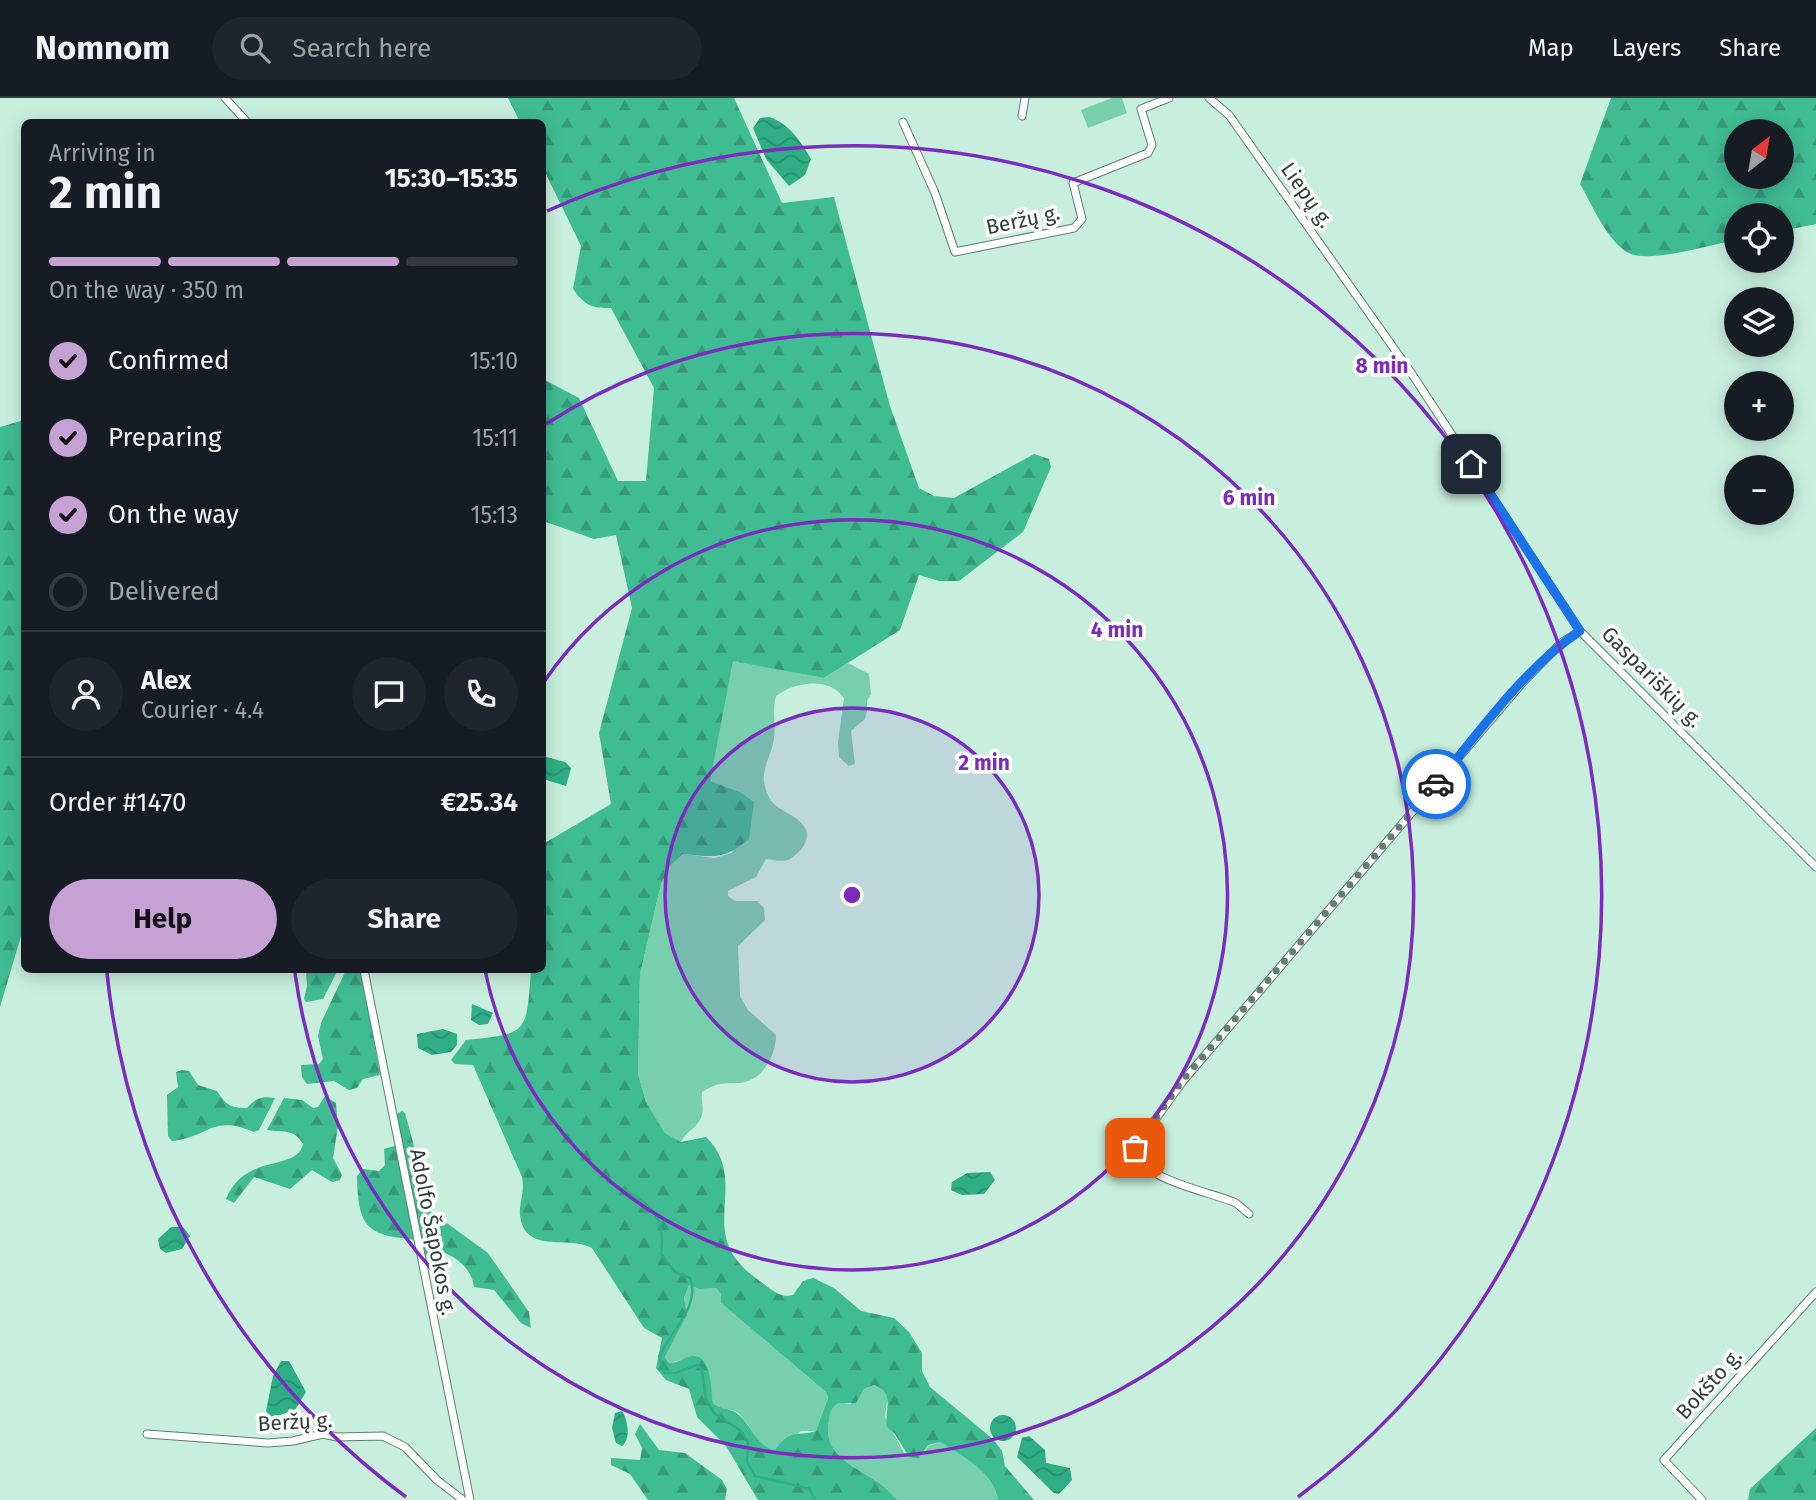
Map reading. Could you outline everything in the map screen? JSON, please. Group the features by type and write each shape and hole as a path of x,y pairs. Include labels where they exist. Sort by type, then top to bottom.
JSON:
{"street":[{"path":"225,98 244,119"},
{"path":"1021,116 1025,98"},
{"name":"Beržų g.","path":"903,122 935,193 955,252 1074,228 1082,219 1082,209 1073,183 1148,153 1152,145 1141,109 1170,98"},
{"name":"Liepų g.","path":"1209,98 1229,115 1371,316"},
{"name":"Gaspariškių g.","path":"1371,316 1580,631 1816,867"},
{"path":"1249,1214 1236,1203 1184,1186 1157,1172 1141,1161 1135,1148 1182,1081 1514,692 1561,643 1580,631"},
{"name":"Adolfo Šapokos g.","path":"365,973 470,1500"},
{"name":"Bokšto g.","path":"1702,1500 1664,1460 1816,1292"},
{"name":"Beržų g.","path":"146,1434 268,1443 323,1434 337,1437 383,1436 405,1447 437,1480 463,1500"}],"shaded area":[{"path":"1112,98 1122,98 1127,113 1088,128 1081,110"},
{"path":"733,660 824,678 848,663 869,674 871,694 867,701 865,719 851,731 855,764 849,766 839,757 838,742 844,698 838,691 830,686 811,684 792,687 776,696 774,739 764,771 764,782 775,805 803,825 806,840 801,850 793,857 783,861 766,859 756,877 728,891 728,896 735,901 757,901 764,908 765,920 738,946 740,996 748,1010 776,1035 775,1043 766,1066 754,1078 747,1082 716,1085 702,1092 702,1115 681,1142 665,1133 646,1102 638,1074 640,974 661,884 671,865 683,854 715,858 732,853 740,792 709,781"},
{"path":"689,1285 699,1289 716,1288 721,1294 721,1303 826,1392 828,1398 816,1431 801,1431 775,1451 769,1449 759,1441 739,1414 713,1403 711,1390 690,1356 670,1364 665,1357 687,1315 684,1298"},
{"path":"874,1385 883,1388 888,1395 885,1417 904,1453 922,1455 928,1446 940,1442 984,1473 996,1490 998,1500 898,1500 882,1485 836,1453 828,1433 831,1411 838,1402 851,1404 864,1389"}],"green space":[{"path":"508,98 734,98 782,203 834,197 890,406 919,488 934,496 954,498 1034,454 1049,459 1051,467 1023,532 959,581 939,581 919,575 900,630 824,678 733,661 710,781 740,792 754,802 749,839 733,851 719,856 683,854 671,865 661,884 640,974 638,1074 646,1102 665,1133 681,1142 706,1137 718,1152 725,1183 724,1214 728,1244 742,1266 781,1295 793,1295 803,1281 813,1278 834,1288 861,1311 894,1318 909,1332 922,1353 922,1371 930,1387 994,1440 1002,1451 1005,1466 1034,1500 998,1500 996,1490 984,1473 940,1442 928,1445 919,1458 909,1457 895,1434 887,1427 887,1397 881,1388 874,1385 864,1389 856,1403 838,1403 834,1407 828,1433 836,1453 882,1485 898,1500 758,1500 726,1446 697,1417 689,1389 666,1380 656,1368 662,1338 644,1328 592,1248 582,1244 538,1240 523,1227 520,1215 522,1177 473,1065 455,1064 451,1060 466,1040 502,1035 521,1026 528,1006 531,973 546,973 546,842 611,804 599,733 632,608 616,535 594,539 546,522 546,381 579,398 618,481 646,481 654,388 611,308 589,305 573,289 581,246 546,174 546,119 518,119","holes":["689,1285 699,1289 716,1288 721,1294 721,1303 826,1392 828,1398 816,1431 794,1434 775,1450 769,1448 759,1441 739,1415 713,1403 709,1374 703,1360 691,1356 669,1363 665,1357 687,1315 684,1298"]},
{"path":"1611,98 1816,98 1816,224 1794,229 1794,203 1724,203 1724,243 1679,253 1647,256 1625,251 1611,237 1580,184"},
{"path":"21,421 21,936 0,1007 0,427"},
{"path":"306,973 336,973 323,999 306,1002 304,999"},
{"path":"345,973 362,973 380,1075 363,1079 357,1088 349,1090 334,1081 307,1084 302,1077 301,1065 319,1064 323,1059 318,1036 321,1023"},
{"path":"189,1071 198,1085 217,1091 226,1103 232,1106 247,1108 259,1099 275,1098 259,1130 254,1132 240,1127 219,1126 172,1141 168,1136 167,1095 178,1087 176,1072"},
{"path":"325,1096 336,1103 338,1126 333,1158 342,1175 340,1180 332,1182 312,1170 290,1189 254,1177 234,1203 226,1199 235,1184 245,1175 257,1168 291,1158 299,1152 303,1144 296,1135 267,1130 284,1098 302,1100 313,1108 318,1107"},
{"path":"402,1111 405,1113 416,1153 420,1199 429,1210 488,1253 529,1312 531,1328 521,1323 494,1290 474,1287 465,1267 453,1257 431,1250 423,1258 421,1240 378,1232 364,1219 360,1208 357,1176 363,1169 379,1171 385,1165 384,1149 401,1144 395,1115"},
{"path":"640,1424 659,1450 685,1453 722,1480 727,1489 725,1500 648,1500 630,1474 611,1465 611,1458 640,1460 642,1448 635,1434"},
{"path":"1816,1428 1816,1500 1748,1500 1750,1489"}],"water":[{"path":"769,117 788,128 811,159 805,175 789,186 766,159 753,128 760,118"},
{"path":"546,757 565,762 571,768 566,786 546,780"},
{"path":"472,1004 493,1013 488,1024 479,1025 471,1020"},
{"path":"443,1029 457,1034 457,1045 451,1052 432,1055 418,1048 417,1034"},
{"path":"990,1172 995,1180 984,1194 962,1195 951,1190 952,1182 967,1173"},
{"path":"171,1227 183,1227 190,1236 182,1249 166,1253 160,1249 158,1239"},
{"path":"281,1361 289,1361 306,1392 295,1410 271,1418 266,1411 273,1376"},
{"path":"622,1411 628,1429 627,1439 622,1446 616,1443 612,1428 615,1413"},
{"path":"1003,1415 1012,1419 1016,1428 1012,1437 1003,1441 994,1437 990,1428 994,1419"},
{"path":"1029,1436 1045,1450 1046,1463 1070,1468 1072,1480 1059,1494 1054,1493 1017,1457 1022,1438"}],"waterway":[{"path":"607,1181 650,1208 660,1226 661,1254 675,1272 690,1278 692,1289 688,1309 659,1357 664,1373 675,1373 697,1365 702,1370 706,1400 714,1413 741,1431 748,1442 747,1462 755,1476 810,1489 815,1500"}],"way so far":[{"path":"1135,1148 1182,1081 1436,784"}],"route":[{"path":"1436,784 1523,682 1561,643 1580,631 1471,464"}]}
